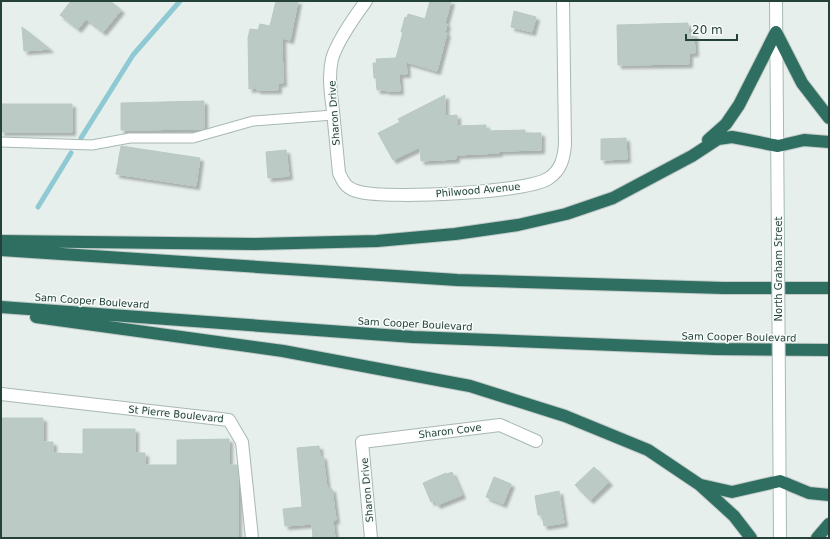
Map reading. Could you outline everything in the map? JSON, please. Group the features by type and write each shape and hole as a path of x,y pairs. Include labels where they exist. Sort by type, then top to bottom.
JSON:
{"highway":[{"path":"776,32 802,83 829,118"},
{"path":"692,156 726,124 750,85 776,32"},
{"path":"1,241 255,244 377,241 455,234 518,225 566,214 613,198 692,156 718,138 738,138 778,146 804,140 829,142"},
{"path":"1,250 456,280 723,288 829,288"},
{"name":"Sam Cooper Boulevard","path":"1,307 413,337 716,349 829,350"},
{"path":"1,312 284,351 470,386 565,416 648,450 700,485 734,516 751,538"},
{"path":"700,485 732,492 780,481 809,494 829,495"},
{"path":"817,538 829,524"}],"street":[{"name":"Sharon Drive","path":"344,184 339,173 333,115 331,85 332,59 349,26 366,1"},
{"name":"Philwood Avenue","path":"344,184 359,192 374,194 425,194 499,190 536,184 548,180 556,173 564,156 563,1"},
{"name":"North Graham Street","path":"776,1 780,538"},
{"name":"St Pierre Boulevard","path":"1,394 229,420 242,442 252,538"},
{"name":"Sharon Cove","path":"362,442 500,425 536,441"},
{"name":"Sharon Drive","path":"362,442 371,538"}],"lane":[{"path":"1,142 92,144 130,138 193,138 253,121 333,115"}],"building":[{"path":"71,1 110,1 121,10 103,32 86,19 78,29 60,15"},
{"path":"276,1 298,1 290,40 282,38 283,83 278,83 278,90 257,90 256,88 249,89 248,38 250,29 258,30 260,24 270,26"},
{"path":"430,1 451,1 445,23 447,24 445,32 447,33 437,71 406,62 407,74 399,74 400,91 377,90 376,78 374,78 373,63 377,63 376,59 396,58 403,32 401,32 405,17 407,18 408,14 425,19"},
{"path":"514,11 536,17 532,32 511,27"},
{"path":"688,23 688,34 694,34 695,53 689,53 689,64 618,65 617,25"},
{"path":"22,27 50,49 24,51"},
{"path":"445,95 445,116 457,115 457,126 486,125 486,131 525,130 525,133 541,133 541,150 499,151 499,153 456,155 456,159 421,161 420,147 393,160 378,133 400,122 398,119"},
{"path":"204,101 204,129 121,130 121,103"},
{"path":"1,104 72,104 72,132 1,132"},
{"path":"626,138 627,159 601,160 601,139"},
{"path":"121,146 200,158 196,186 116,174"},
{"path":"286,150 289,176 268,178 266,152"},
{"path":"1,418 43,418 43,442 53,442 53,453 83,454 83,429 135,429 135,453 145,453 145,465 177,465 177,440 229,439 229,465 237,465 238,472 238,538 1,538"},
{"path":"319,446 320,457 323,456 327,488 332,489 336,520 333,521 335,538 313,538 312,524 285,526 283,509 302,507 297,448"},
{"path":"594,467 609,482 590,500 575,485"},
{"path":"452,472 462,495 437,505 435,501 431,502 423,483"},
{"path":"494,477 511,484 503,504 486,497"},
{"path":"559,491 564,523 544,526 542,515 538,515 535,496"}],"waterway":[{"path":"81,138 133,55 180,1"},
{"path":"38,207 71,153"}]}
